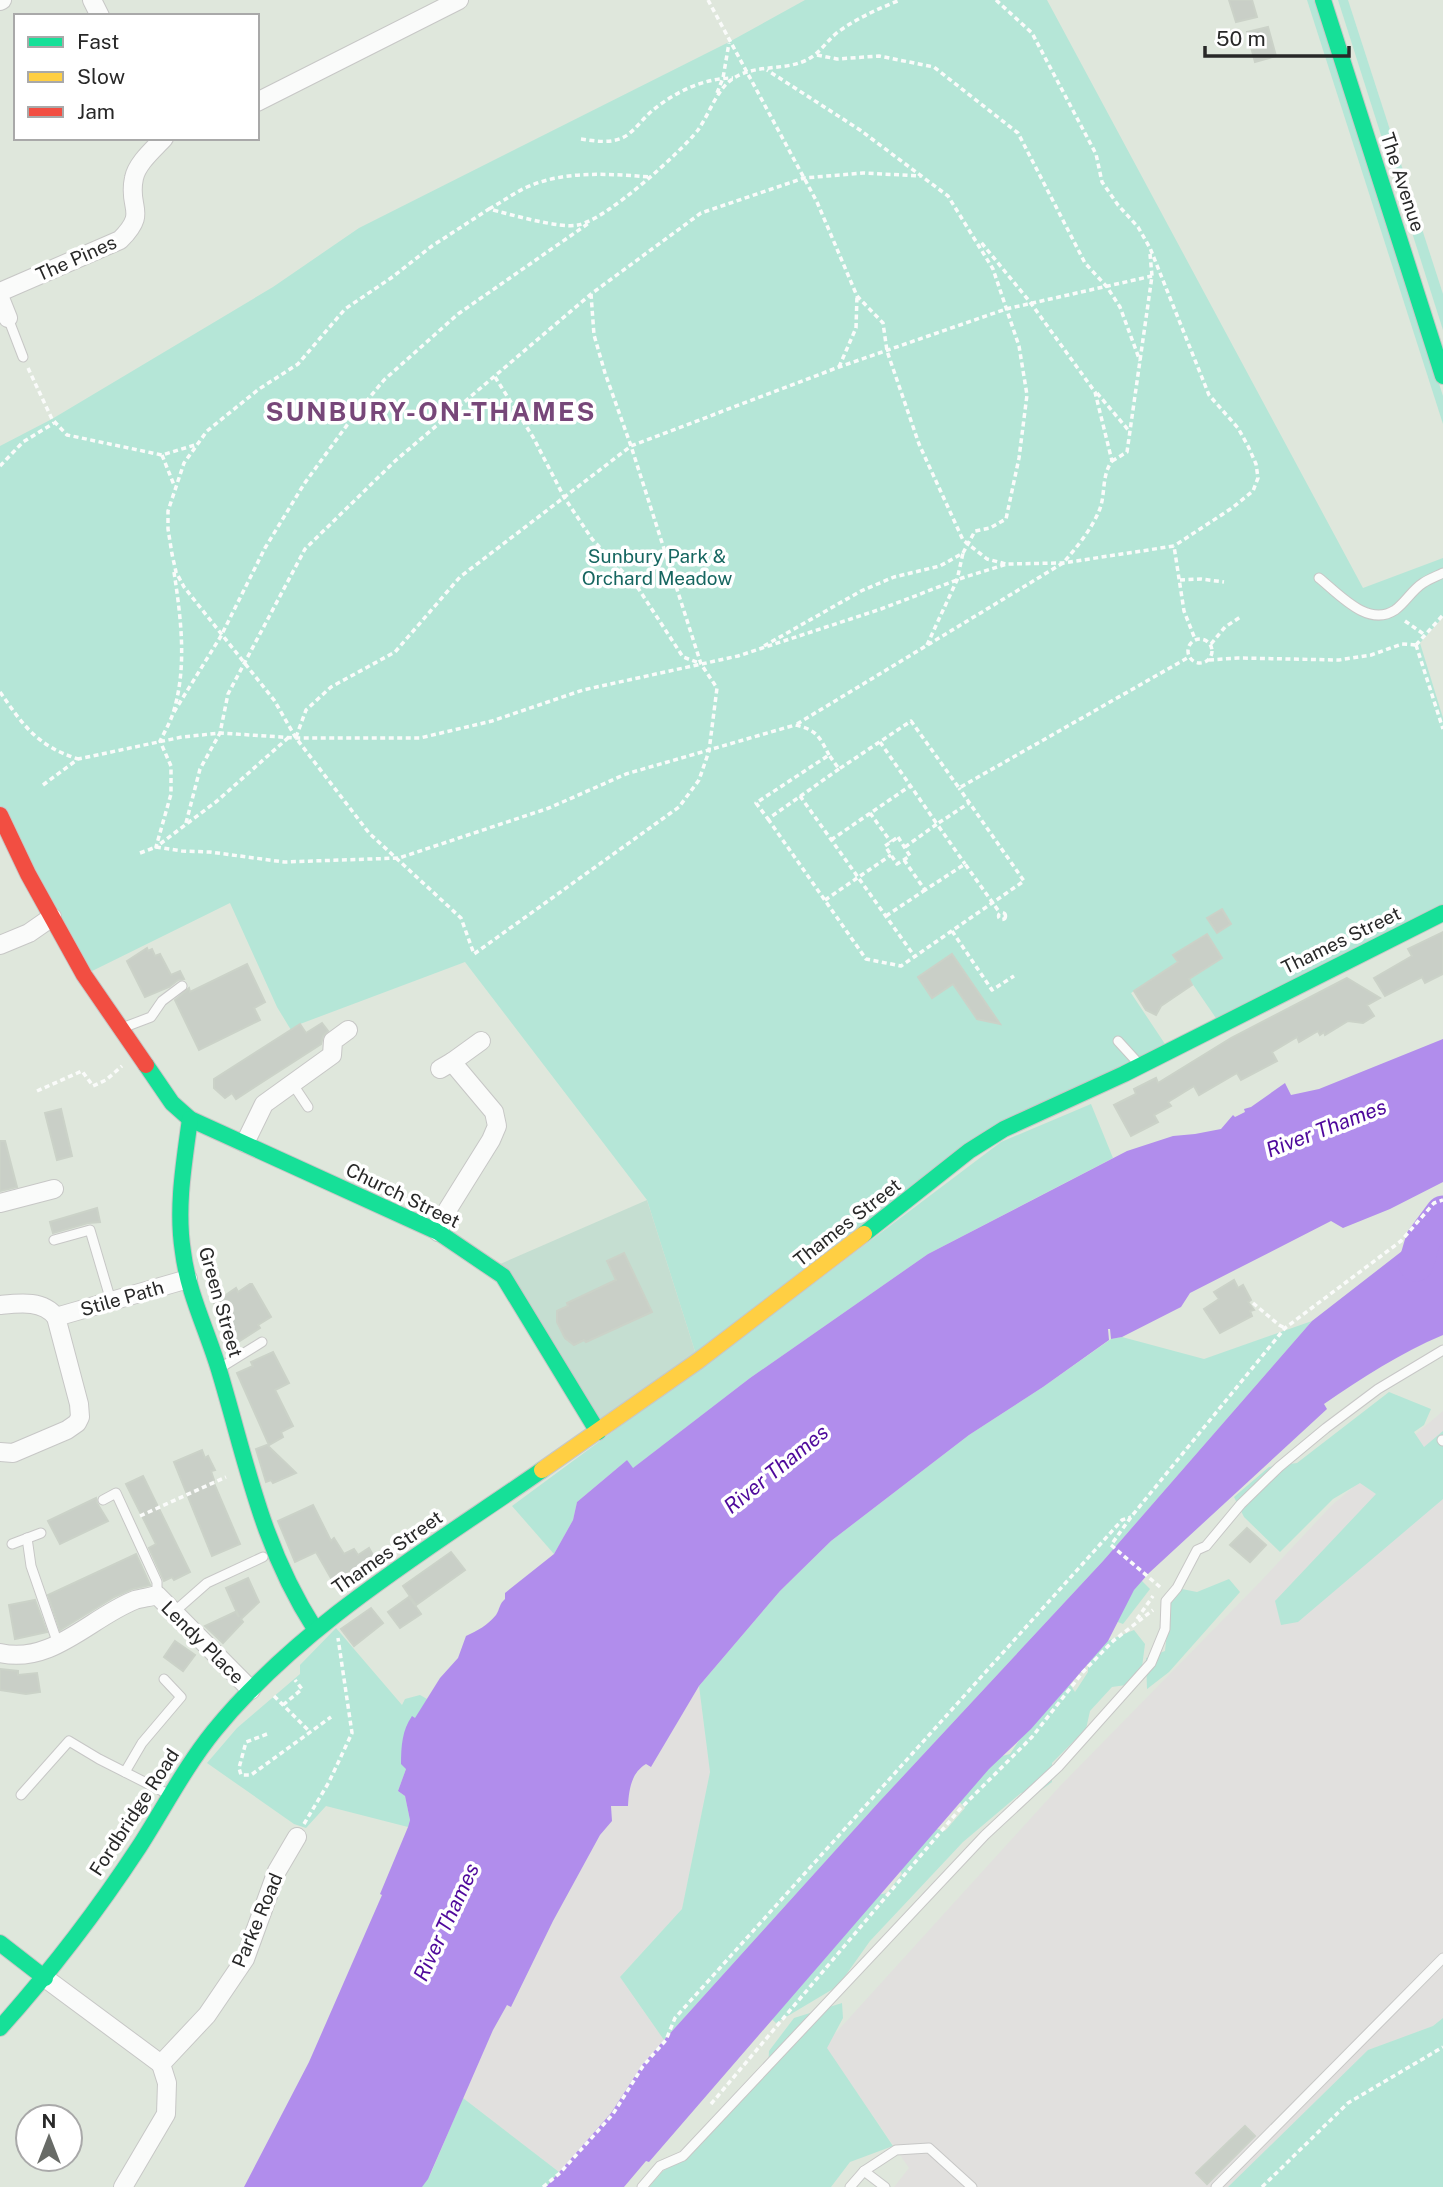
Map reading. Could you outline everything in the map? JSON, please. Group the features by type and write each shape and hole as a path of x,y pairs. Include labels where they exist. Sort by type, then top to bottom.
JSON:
{"street":[{"path":"259,101 459,0"},
{"name":"The Avenue","path":"1323,0 1443,376"},
{"name":"The Pines","path":"0,292 120,240 133,227 136,219 134,177 138,168 162,140"},
{"path":"0,298 8,318"},
{"path":"0,815 28,874 83,975 172,1103 190,1119"},
{"name":"Thames Street","path":"315,1629 698,1361 817,1272 970,1151 1004,1129 1140,1066 1443,913"},
{"path":"0,945 29,933 52,917"},
{"path":"245,1143 264,1104 332,1055 334,1041 348,1030"},
{"path":"438,1232 448,1209 497,1126 494,1112 446,1065 481,1041"},
{"name":"Church Street","path":"190,1119 438,1232 503,1276 598,1432"},
{"name":"Green Street","path":"190,1119 181,1202 181,1236 188,1279 274,1552 303,1612 315,1629"},
{"path":"0,1203 54,1189"},
{"name":"Stile Path","path":"56,1317 188,1279"},
{"name":"Stile Path","path":"0,1305 38,1305 50,1309 56,1317 80,1417 77,1423 67,1430 13,1454 0,1452"},
{"name":"Lendy Place","path":"0,1653 38,1652 58,1644 135,1600 157,1595 251,1690"},
{"name":"Fordbridge Road","path":"0,2028 45,1978 102,1901 190,1763 215,1730 251,1690 315,1629"},
{"name":"Parke Road","path":"161,2064 207,2015 245,1959 277,1871 297,1837"},
{"path":"0,1943 161,2064 167,2083 166,2114 123,2187"}],"lane":[{"path":"8,318 23,357"},
{"path":"1320,578 1367,614 1381,616 1392,611 1423,583 1443,573"},
{"path":"120,1029 151,1017 162,1001 182,986"},
{"path":"1118,1041 1140,1066"},
{"path":"292,1083 308,1107"},
{"path":"54,1240 90,1230 111,1301"},
{"path":"218,1369 262,1342"},
{"path":"642,2187 660,2166 682,2157 985,1835 1058,1767 1119,1700 1151,1663 1165,1629 1166,1601 1177,1588 1198,1550 1206,1546 1241,1504 1279,1467 1326,1428 1378,1389 1443,1350"},
{"path":"103,1500 116,1493 157,1582 157,1595"},
{"path":"12,1544 41,1533"},
{"path":"27,1538 31,1566 58,1644"},
{"path":"174,1612 207,1583 263,1557"},
{"path":"125,1772 142,1743 181,1697 164,1679"},
{"path":"21,1795 69,1741 170,1795"},
{"path":"1216,2187 1443,1958"},
{"path":"850,2187 864,2171 896,2150 929,2148 972,2187"},
{"path":"864,2171 884,2187"}],"path":[{"path":"708,0 817,202 857,296 883,323 887,351 919,444 967,545 987,559 1007,564 1063,563 1174,546 1253,491 1258,478 1256,464 1238,428 1209,395 1150,248 1138,227 1102,182 1096,155 1032,33 996,0"},
{"path":"581,139 603,142 624,137 654,109 687,88 748,72 799,63 817,55 836,33 862,17 900,0"},
{"path":"711,108 723,78 729,42"},
{"path":"817,55 837,59 879,56 934,67 1018,133 1085,263 1107,287 1120,307 1140,361"},
{"path":"765,69 860,130 948,196 1095,392 1130,432"},
{"path":"160,741 174,712 222,636 265,548 304,484 384,380 458,314 651,177 686,145 733,78"},
{"path":"186,823 200,769 220,733 228,694 305,549 395,461 592,294 701,213 804,178 863,173 921,176"},
{"path":"174,712 181,668 181,619 168,529 168,511 184,463 207,431 234,408 298,364 345,309 432,246 528,186 572,175 651,177"},
{"path":"489,209 577,226 595,219"},
{"path":"926,646 957,580 963,553 975,531 990,528 1006,519 1019,458 1027,395 1019,346 993,269 972,231"},
{"path":"156,847 284,862 399,858 549,808 626,774 795,725 1063,563 1084,538 1100,509 1107,468 1112,461 1127,452 1152,276 1150,248"},
{"path":"296,738 306,710 331,687 395,652 460,577 631,446 839,367 1006,309 1152,276"},
{"path":"172,554 176,572 184,587 274,700 296,738 369,833 461,918 474,954 679,807 699,780 709,751 718,688 701,664 594,335 592,294"},
{"path":"839,367 856,328 857,296"},
{"path":"23,357 54,423 67,435 162,455 197,445"},
{"path":"494,376 533,437 564,497 593,539 638,588 683,657 701,664"},
{"path":"1095,392 1112,461"},
{"path":"0,466 23,442 54,423"},
{"path":"162,455 175,486"},
{"path":"1174,546 1184,611 1195,639"},
{"path":"756,650 861,591 894,576 940,566 963,553"},
{"path":"43,785 78,759 160,741 220,733 296,738 420,738 492,722 583,690 756,650 1007,564"},
{"path":"1181,580 1224,582"},
{"path":"1392,611 1425,635"},
{"path":"1416,645 1443,615"},
{"path":"1211,644 1225,627 1242,616"},
{"path":"1195,639 1206,640 1211,644 1213,649 1209,660"},
{"path":"1195,639 1188,647 1189,657 1202,663 1238,658 1339,660 1371,655 1402,644 1416,645"},
{"path":"1416,645 1443,729"},
{"path":"959,788 1189,657"},
{"path":"0,692 26,729 61,754 78,759"},
{"path":"768,818 911,720 1024,881 901,966 866,959 756,803 829,755"},
{"path":"795,725 817,734 839,769"},
{"path":"140,853 156,847 217,801 289,737"},
{"path":"156,847 171,794 171,765 160,741"},
{"path":"880,742 1000,913"},
{"path":"831,840 910,786"},
{"path":"800,796 915,957"},
{"path":"905,847 970,803"},
{"path":"870,813 891,842"},
{"path":"898,837 910,856 897,864 885,846 891,842 898,837"},
{"path":"825,900 891,855"},
{"path":"904,860 925,890"},
{"path":"886,916 965,863"},
{"path":"952,931 992,990 1014,976"},
{"path":"37,1091 82,1071 93,1086 106,1080 122,1066"},
{"path":"1160,1587 1111,1545 1130,1517 1285,1328 1401,1241 1434,1203 1443,1200"},
{"path":"1253,1303 1285,1328"},
{"path":"129,1521 247,1468"},
{"path":"543,2187 560,2173 613,2114 643,2066 666,2040 675,2018 1122,1520 1130,1517"},
{"path":"1136,1620 1166,1601"},
{"path":"708,2107 960,1808 1032,1737 1083,1672 1136,1620 1146,1606"},
{"path":"297,1837 329,1782 352,1732 340,1641 334,1630"},
{"path":"283,1705 302,1689 293,1679 300,1674"},
{"path":"265,1704 274,1696 310,1732"},
{"path":"267,1734 246,1742 239,1768 241,1775 251,1775 331,1717"},
{"path":"1262,2187 1348,2104 1443,2047"}],"shaded area":[{"path":"1443,1411 1443,2018 1433,2026 1368,2050 1228,2187 894,2187 909,2168 826,2048 832,2037 1061,1785 1331,1506"},
{"path":"699,1686 710,1772 682,1909 620,1977 664,2040 642,2065 611,2113 559,2172 463,2098 493,2030 507,2005 512,2006 553,1921 600,1835 612,1821 611,1806 630,1785 640,1768 646,1764 651,1766"}],"green space":[{"name":"Sunbury Park & Orchard Meadow","path":"805,0 1047,0 1363,588 1443,558 1443,617 1420,643 1443,718 1443,913 1220,1024 1185,973 1201,972 1222,958 1206,934 1173,955 1178,962 1131,993 1169,1050 1004,1129 698,1361 647,1200 465,962 300,1024 291,1030 277,1007 230,903 84,975 0,815 0,446 52,419 273,287 359,228 729,42"},
{"path":"1307,0 1317,0 1443,396 1443,424"},
{"path":"1338,0 1348,0 1443,294 1443,330"},
{"path":"1091,1104 1113,1158 928,1254 750,1378 632,1469 627,1460 577,1502 573,1520 554,1554 512,1506 1001,1142"},
{"path":"647,1200 698,1361 598,1432 491,1268"},
{"path":"1312,1321 1103,1561 879,1802 664,2040 620,1977 682,1909 710,1772 699,1686 780,1591 831,1541 969,1435 1111,1339 1122,1337 1204,1359"},
{"path":"1389,1392 1431,1409 1424,1425 1414,1432 1424,1447 1443,1431 1443,1499 1298,1622 1281,1625 1275,1601 1376,1494 1360,1483 1333,1499 1280,1552 1244,1517 1234,1497 1269,1467 1297,1463"},
{"path":"1135,1574 1150,1589 1123,1624 1110,1619"},
{"path":"1229,1579 1240,1592 1169,1672 1147,1689 1146,1658 1165,1651 1170,1604 1182,1589 1197,1592"},
{"path":"336,1628 402,1705 405,1699 420,1695 443,1708 406,1769 398,1791 405,1796 410,1820 408,1827 326,1806 306,1828 294,1824 207,1763 237,1728 300,1674 300,1665"},
{"path":"1134,1630 1145,1644 1142,1667 1126,1685 1112,1687 1090,1711 1086,1729 1052,1763 1052,1782 1040,1791 1021,1793 963,1842 870,1941 838,1986 776,2023 764,2012 857,1899 887,1893 902,1874 893,1858 920,1824 945,1831 965,1808 952,1794 982,1761 1010,1754 1034,1718 1067,1680 1075,1692 1088,1672 1088,1649"},
{"path":"842,2003 843,2018 827,2048 893,2146 850,2162 831,2187 649,2187 663,2171 692,2151 768,2070 769,2051 794,2018"},
{"path":"1443,2018 1443,2187 1228,2187 1368,2050 1433,2026"},
{"path":"463,2098 559,2172 546,2187 421,2187 431,2173"}],"water":[{"path":"1443,1039 1443,1182 1390,1209 1343,1228 1331,1221 1190,1293 1181,1307 1122,1337 1111,1339 1108,1329 1109,1340 969,1435 831,1541 780,1591 699,1686 651,1767 646,1764 637,1772 630,1788 628,1806 611,1806 612,1821 600,1835 553,1921 511,2007 507,2005 493,2030 428,2179 422,2187 244,2187 309,2062 382,1895 380,1894 408,1827 410,1820 405,1796 398,1791 406,1769 401,1764 401,1751 409,1721 412,1716 415,1718 440,1678 458,1658 466,1636 489,1622 505,1599 505,1593 554,1554 573,1520 577,1502 627,1460 633,1468 750,1378 928,1254 1127,1151 1173,1136 1221,1129 1233,1115 1235,1117 1245,1112 1244,1109 1285,1083 1291,1095 1319,1089"},
{"path":"1427,1217 1439,1225 1438,1228 1443,1226 1443,1335 1396,1358 1324,1404 1327,1409 1149,1573 1134,1590 1108,1641 1031,1729 989,1769 649,2162 646,2161 624,2187 546,2187 611,2113 642,2065 664,2040 879,1802 1103,1561 1312,1321 1406,1248"}],"building":[{"path":"1229,0 1252,0 1257,17 1236,22"},
{"path":"1268,27 1276,56 1255,62 1247,32"},
{"path":"1222,909 1231,924 1217,933 1207,918"},
{"path":"1443,932 1443,974 1425,983 1422,977 1385,996 1374,978 1412,956 1408,949"},
{"path":"1207,934 1222,958 1189,979 1192,985 1161,1006 1156,1015 1146,1010 1134,991 1178,962 1173,955"},
{"path":"147,948 148,951 152,949 155,956 160,954 171,975 180,971 184,979 145,997 127,961"},
{"path":"952,954 1000,1024 977,1019 953,984 932,998 918,977"},
{"path":"247,964 265,1002 254,1008 260,1020 199,1050 175,1000 189,988 190,992"},
{"path":"1347,978 1380,998 1367,1005 1374,1016 1363,1023 1348,1021 1325,1035 1324,1032 1320,1035 1318,1031 1299,1042 1297,1037 1272,1052 1277,1061 1241,1080 1237,1073 1199,1095 1194,1086 1168,1102 1171,1106 1154,1115 1158,1122 1131,1136 1114,1105 1136,1094 1134,1089 1156,1078 1158,1083 1231,1038"},
{"path":"322,1023 328,1031 321,1044 236,1099 232,1093 225,1098 214,1088 214,1079 300,1024 306,1033"},
{"path":"61,1109 72,1156 57,1160 45,1113"},
{"path":"0,1141 5,1141 17,1187 0,1191"},
{"path":"97,1208 100,1222 53,1233 50,1222"},
{"path":"624,1253 652,1312 574,1345 565,1338 557,1322 557,1311 568,1306 567,1303 616,1280 607,1261"},
{"path":"1234,1280 1238,1288 1243,1285 1251,1300 1248,1302 1254,1310 1250,1311 1252,1316 1220,1333 1204,1309 1219,1299 1214,1292"},
{"path":"250,1284 271,1317 258,1325 260,1328 238,1342 214,1303 236,1288 238,1292"},
{"path":"273,1352 289,1383 275,1390 293,1426 281,1432 283,1437 269,1445 237,1373 253,1366 251,1362"},
{"path":"267,1445 296,1473 273,1483 271,1480 266,1482 256,1449"},
{"path":"202,1450 215,1470 211,1471 213,1481 240,1544 212,1556 174,1462"},
{"path":"143,1476 190,1572 174,1580 172,1577 164,1581 149,1548 156,1544 126,1484"},
{"path":"96,1498 108,1521 60,1544 48,1521"},
{"path":"313,1505 331,1541 334,1538 344,1554 354,1549 358,1555 369,1548 379,1566 339,1592 316,1552 295,1562 278,1521"},
{"path":"1247,1528 1266,1545 1250,1562 1230,1545"},
{"path":"451,1552 465,1570 416,1605 403,1586"},
{"path":"136,1554 150,1585 114,1597 60,1630 48,1595"},
{"path":"248,1578 259,1602 241,1619 243,1622 223,1643 205,1626 235,1612 239,1617 226,1588"},
{"path":"409,1597 421,1614 400,1628 388,1612"},
{"path":"35,1600 47,1632 15,1639 9,1605"},
{"path":"371,1608 383,1623 354,1646 341,1629"},
{"path":"175,1641 195,1655 183,1671 164,1657"},
{"path":"0,1669 18,1671 18,1675 37,1673 40,1692 26,1694 0,1690"},
{"path":"1245,2126 1255,2136 1207,2184 1196,2173"}],"waterway":[{"name":"River Thames","path":"1416,1264 1423,1240 1443,1213"}],"traffic: fast":[{"path":"1323,0 1443,376"},
{"path":"864,1234 969,1151 1004,1129 1124,1074 1443,913"},
{"path":"146,1065 172,1103 190,1119 438,1232 503,1276 598,1432"},
{"path":"190,1119 180,1219 185,1267 268,1535 281,1566 315,1629"},
{"path":"0,2028 55,1963 107,1894 203,1745 248,1692 326,1622 542,1470"},
{"path":"0,1943 45,1978"}],"traffic: slow":[{"path":"542,1470 698,1361 864,1234"}],"traffic: jam":[{"path":"0,815 28,874 84,975 146,1065"}],"district":[{"name":"SUNBURY-ON-THAMES","path":"431,411"}]}
